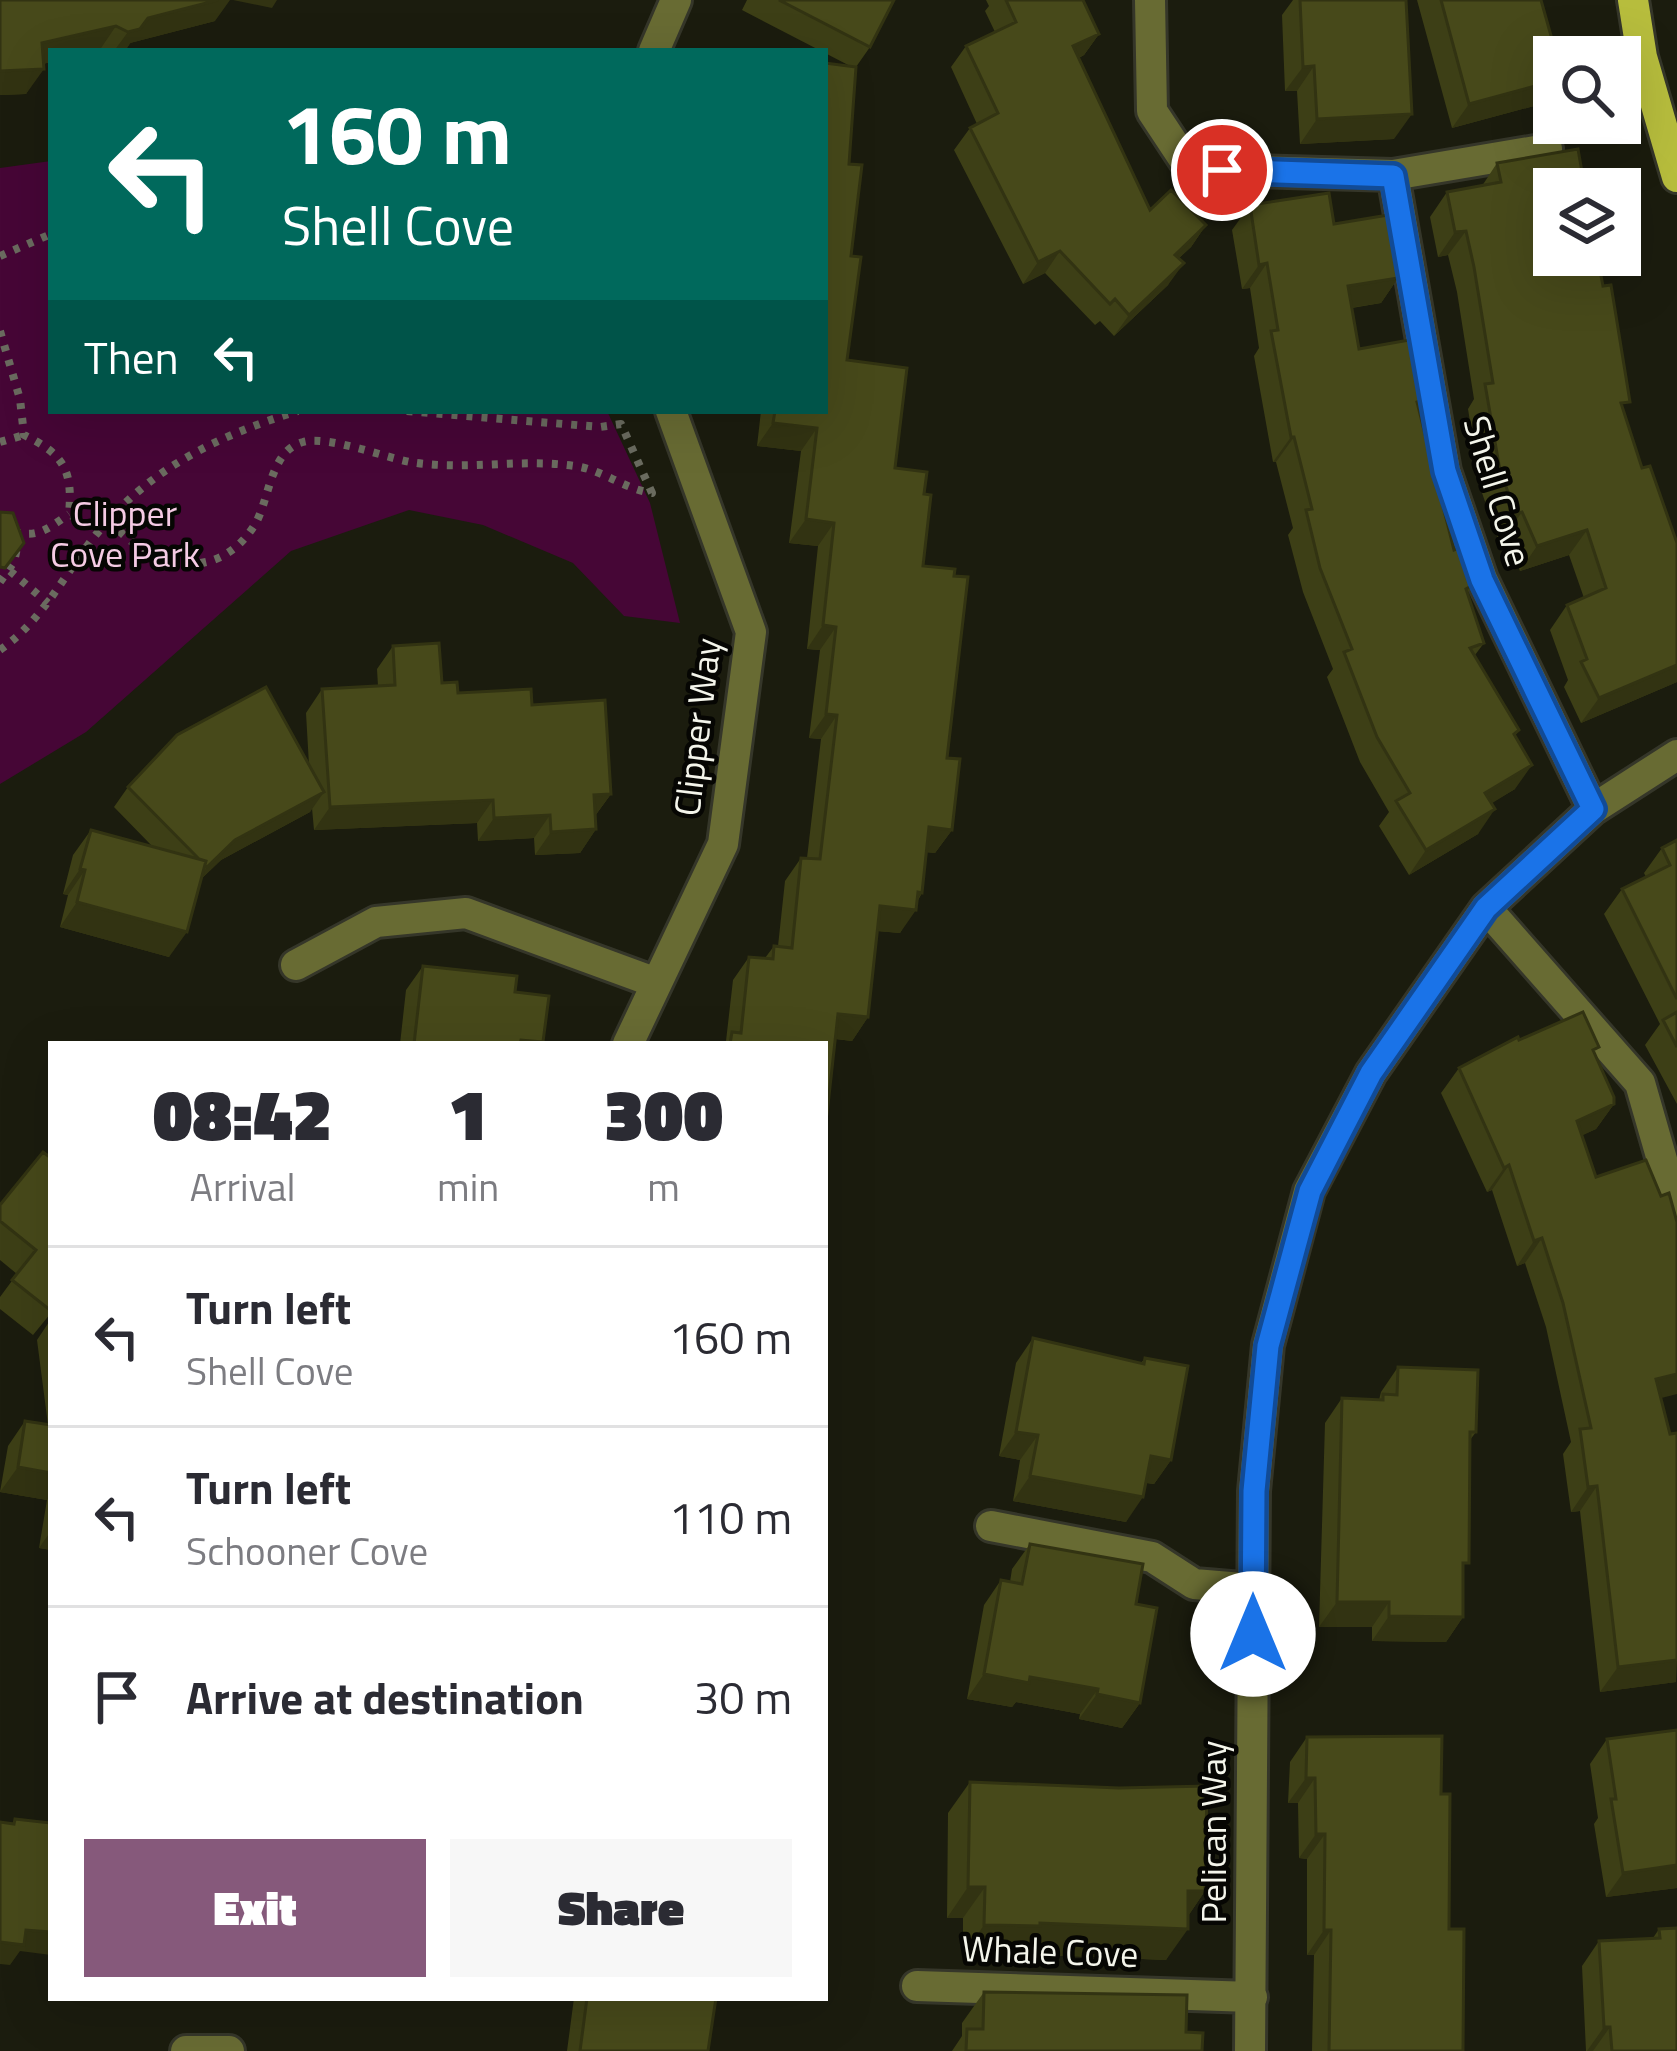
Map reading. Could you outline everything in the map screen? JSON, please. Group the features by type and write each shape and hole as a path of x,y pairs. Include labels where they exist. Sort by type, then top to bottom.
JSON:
{"main road":[{"path":"1633,0 1642,57 1677,177"}],"street":[{"path":"655,48 676,0"},
{"path":"1150,0 1152,111 1187,164 1222,170 1393,176 1547,149"},
{"name":"Shell Cove","path":"1393,176 1445,471 1482,580 1593,809"},
{"name":"Clipper Way","path":"629,1041 723,844 751,632 672,414"},
{"name":"Pelican Way","path":"1250,2051 1254,1491 1268,1346 1310,1191 1371,1073 1486,908 1593,809 1677,755"},
{"path":"1486,908 1640,1083 1677,1213"},
{"path":"296,965 376,922 466,913 654,982"},
{"path":"991,1526 1151,1557 1194,1583 1254,1589"},
{"name":"Whale Cove","path":"917,1986 1252,1997"},
{"path":"186,2051 229,2051"}],"path":[{"path":"0,256 48,235"},
{"path":"0,331 20,400 24,435"},
{"path":"0,650 23,634 129,497 178,458 242,428 288,414"},
{"path":"109,520 149,556 185,566 218,556 250,532 283,456 301,442 322,442 417,463 575,466 602,474 628,490 652,493 621,424 600,427 442,414"},
{"path":"0,442 24,435 50,448 68,472 69,514"},
{"path":"69,514 98,532"},
{"path":"0,527 23,536 44,532 69,514"},
{"path":"0,582 10,571 23,536"},
{"path":"10,571 48,603"}],"green space":[{"name":"Clipper Cove Park","path":"48,161 48,414 608,414 650,503 680,623 624,616 573,563 483,525 409,510 291,551 86,732 0,784 0,168"}],"building":[{"path":"0,0 218,0 148,18 140,29 128,32 116,26 42,43 44,69 0,71"},
{"path":"779,0 894,0 870,47"},
{"path":"1006,0 1083,0 1099,34 1073,46 1150,210 1171,190 1206,225 1175,255 1184,263 1129,315 1115,299 1110,304 1060,251 1038,262 970,128 998,113 966,46 1016,22"},
{"path":"1300,0 1406,0 1412,114 1317,119 1314,66 1303,67"},
{"path":"1441,0 1541,0 1551,36 1533,36 1533,87 1469,104"},
{"path":"828,63 856,67 849,164 862,165 851,256 861,257 847,360 907,368 895,468 927,472 924,494 931,495 923,566 955,569 954,576 968,577 947,758 960,759 952,830 929,827 916,910 880,906 868,1017 838,1014 828,1105 828,1041 730,1041 732,1032 741,1033 749,957 773,959 774,946 792,948 801,858 820,859 837,715 826,714 836,627 823,625 834,523 806,519 817,428 773,423 774,414 828,414"},
{"path":"1578,149 1581,168 1533,168 1533,276 1601,276 1603,286 1611,285 1630,402 1621,403 1642,468 1650,466 1677,543 1677,665 1599,698 1581,662 1587,659 1567,605 1606,588 1587,530 1537,546 1522,512 1515,514 1499,465 1485,384 1493,383 1474,267 1466,231 1455,232 1447,192 1501,182 1497,163"},
{"path":"1329,193 1334,224 1388,215 1398,278 1348,286 1359,349 1409,340 1417,402 1454,550 1459,548 1473,585 1466,589 1484,643 1470,648 1519,730 1514,734 1532,765 1485,793 1495,809 1426,850 1396,801 1410,793 1377,737 1344,652 1352,649 1320,568 1306,510 1312,509 1291,437 1271,331 1278,330 1267,263 1259,265 1250,205"},
{"path":"0,512 13,513 24,543 5,568 0,567"},
{"path":"439,643 442,683 457,682 458,693 531,689 532,705 605,700 611,794 594,795 596,829 551,832 550,815 494,818 493,800 330,807 322,689 395,685 393,646"},
{"path":"266,687 324,792 235,840 207,867 128,787 177,735"},
{"path":"91,830 206,861 187,932 77,902"},
{"path":"1677,840 1677,999 1622,889 1670,865 1662,848"},
{"path":"423,966 517,976 515,992 549,996 543,1041 414,1041"},
{"path":"1583,1012 1599,1047 1593,1050 1614,1097 1614,1104 1577,1121 1596,1177 1646,1160 1661,1196 1669,1193 1677,1222 1677,1374 1656,1379 1670,1434 1677,1433 1677,1660 1618,1667 1597,1486 1588,1487 1580,1429 1591,1428 1563,1303 1542,1238 1534,1241 1509,1165 1504,1168 1459,1068 1518,1037"},
{"path":"1677,1012 1677,1047 1663,1020"},
{"path":"43,1152 48,1156 48,1308 12,1280 36,1250 0,1221 0,1205"},
{"path":"1033,1338 1144,1364 1145,1358 1188,1366 1171,1460 1151,1456 1143,1497 1030,1476 1038,1435 1016,1432"},
{"path":"1398,1367 1478,1370 1476,1432 1470,1432 1469,1563 1463,1563 1463,1617 1389,1616 1389,1602 1337,1602 1342,1398 1383,1400 1383,1394 1397,1395"},
{"path":"25,1421 48,1425 48,1472 18,1467"},
{"path":"1030,1544 1143,1564 1136,1604 1157,1608 1140,1703 1097,1694 1098,1689 984,1674 1001,1580 1022,1584"},
{"path":"1677,1730 1677,1865 1623,1873 1607,1739"},
{"path":"1442,1736 1441,1794 1450,1794 1449,1929 1464,1929 1463,2051 1329,2051 1331,1930 1324,1930 1325,1834 1316,1834 1315,1778 1306,1778 1307,1737"},
{"path":"970,1782 1207,1786 1205,1891 1188,1891 1188,1929 984,1925 985,1887 968,1887"},
{"path":"15,1819 48,1823 48,1932 26,1930 24,1945 0,1942 0,1822 14,1824"},
{"path":"1677,1928 1677,2051 1612,2051 1610,2027 1604,2027 1599,1941 1660,1938 1659,1929"},
{"path":"984,1992 1187,1995 1186,2032 1203,2033 1202,2051 966,2051 967,2029 983,2029"},
{"path":"587,2001 716,2001 708,2051 580,2051"}],"route":[{"path":"1222,170 1393,176 1445,471 1482,580 1593,809 1486,908 1371,1073 1310,1191 1268,1346 1254,1491 1253,1634"}]}
